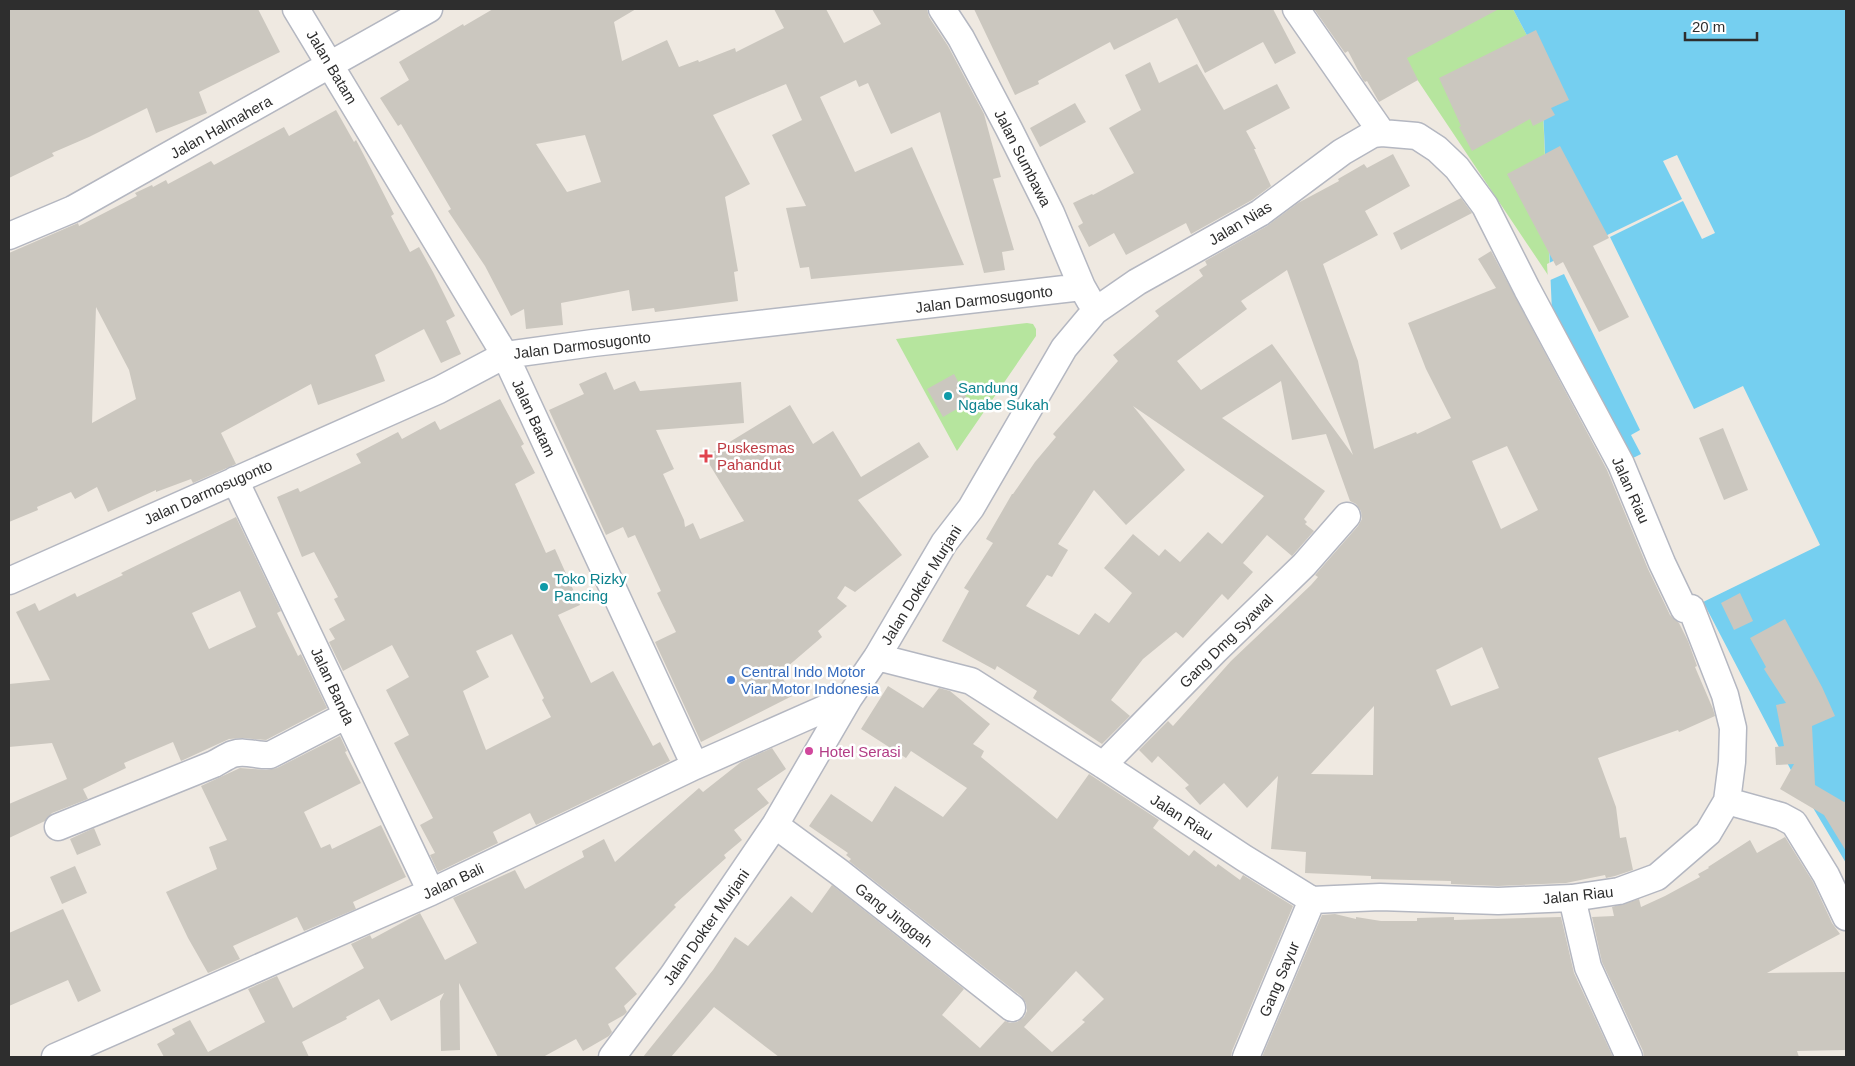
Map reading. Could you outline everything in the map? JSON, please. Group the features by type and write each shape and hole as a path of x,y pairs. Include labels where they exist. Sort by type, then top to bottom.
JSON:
{"street":[{"name":"Jalan Batam","path":"296,9 505,355 694,766"},
{"name":"Jalan Halmahera","path":"9,236 73,209 429,9"},
{"name":"Jalan Sumbawa","path":"942,9 961,38 1009,129 1051,213 1082,288 1095,311"},
{"path":"1296,9 1382,133"},
{"name":"Jalan Nias","path":"1095,311 1137,282 1260,213 1342,152 1373,134 1382,133"},
{"name":"Jalan Riau","path":"877,657 970,682 1312,900 1380,897 1498,901 1572,898 1619,892 1657,877 1708,833 1727,801 1732,762 1733,728 1725,695 1691,608 1684,609 1662,563 1621,464 1527,289 1485,206 1457,168 1437,149 1417,136 1382,133"},
{"name":"Jalan Darmosugonto","path":"9,581 439,390 505,355 593,342 1082,288"},
{"name":"Jalan Dokter Murjani","path":"612,1057 674,975 775,825 849,698 877,657 944,543 971,508 1064,348 1095,311"},
{"name":"Jalan Banda","path":"235,480 431,892"},
{"name":"Gang Dmg Syawal","path":"1103,765 1222,644 1304,565 1348,516"},
{"name":"Jalan Bali","path":"55,1057 431,892 694,766 849,698"},
{"path":"58,827 214,764 233,754 270,755 347,715"},
{"path":"1727,801 1781,816 1794,823 1826,875 1846,917"},
{"name":"Gang Jinggah","path":"775,825 840,872 1012,1008"},
{"path":"1572,898 1588,967 1629,1057"},
{"name":"Gang Sayur","path":"1246,1057 1312,900"}],"green space":[{"path":"1370,9 1513,9 1541,62 1550,278"},
{"path":"1027,323 1033,324 1036,329 1036,336 957,451 896,339"}],"water":[{"path":"1513,9 1846,9 1846,863 1794,776 1552,312 1541,62"}],"pier":[{"path":"1677,155 1715,233 1702,239 1683,201 1610,237 1694,409 1743,386 1820,545 1701,603 1627,461 1641,454 1631,435 1640,430 1564,274 1548,281 1547,264 1682,199 1663,161"}],"building":[{"path":"9,9 258,9 280,52 199,92 207,113 156,133 147,108 52,153 54,156 9,178"},
{"path":"493,9 636,9 614,22 622,61 667,40 679,67 698,60 699,62 735,48 736,52 784,28 774,9 826,9 844,43 881,24 872,9 927,9 929,17 948,46 984,114 1001,177 993,179 1014,250 1002,252 1005,270 984,273 940,112 891,134 868,83 859,87 856,80 820,97 855,172 912,147 964,265 811,279 809,267 800,268 786,208 806,206 772,135 802,120 786,84 713,115 750,184 725,197 738,271 734,272 738,301 655,312 654,308 632,311 629,290 561,303 563,325 526,329 524,309 511,316 485,266 448,211 451,209 401,124 398,126 380,98 409,80 399,62 463,24 464,26","holes":["585,135 601,182 567,192 536,144"]},
{"path":"974,9 1273,9 1296,53 1275,64 1263,42 1205,73 1177,18 1114,50 1110,42 1038,81 1039,84 1015,95"},
{"path":"1314,9 1499,9 1407,58 1418,80 1379,102 1367,81 1363,80 1348,51 1345,53"},
{"path":"1536,30 1569,100 1551,108 1555,115 1533,126 1530,119 1472,151 1459,127 1461,126 1439,78"},
{"path":"1150,62 1159,83 1197,64 1224,110 1277,84 1290,108 1246,131 1256,149 1254,149 1271,186 1252,200 1191,234 1186,223 1126,255 1114,233 1089,247 1078,226 1083,223 1073,203 1093,195 1134,173 1109,128 1141,110 1125,75"},
{"path":"1075,103 1086,122 1040,147 1030,128"},
{"path":"336,110 354,142 356,140 394,214 391,216 410,252 419,247 433,272 455,316 446,321 461,354 441,363 424,329 375,355 385,381 318,405 311,384 221,433 236,464 193,483 191,479 156,492 156,490 108,512 97,487 75,499 71,492 37,507 38,510 9,522 9,253 78,223 79,226 137,196 135,193 152,185 153,187 166,180 168,184 211,161 214,165 284,127 289,136","holes":["96,307 129,370 136,399 92,423"]},
{"path":"1560,146 1609,238 1593,246 1629,317 1599,332 1563,262 1556,266 1507,174"},
{"path":"1393,154 1410,186 1365,211 1378,235 1323,264 1358,361 1374,449 1416,432 1417,434 1451,418 1426,369 1408,323 1496,288 1478,259 1491,251 1607,470 1648,569 1670,615 1679,623 1688,641 1697,666 1695,667 1715,716 1679,732 1678,730 1598,758 1616,807 1620,838 1626,837 1633,870 1606,878 1605,875 1566,883 1498,886 1451,884 1451,881 1371,879 1371,876 1305,873 1306,852 1271,849 1278,776 1247,808 1224,783 1200,805 1185,788 1189,785 1158,756 1152,763 1139,750 1168,721 1173,726 1231,661 1311,585 1318,577 1315,575 1362,519 1361,511 1356,504 1350,501 1326,434 1292,440 1281,381 1222,418 1325,491 1304,519 1307,522 1305,524 1314,531 1292,556 1267,535 1243,563 1253,572 1228,600 1222,594 1183,638 1176,632 1143,659 1111,700 1130,716 1102,744 1033,698 1037,691 997,666 995,670 942,641 969,591 964,588 993,543 986,539 1012,494 1056,437 1053,434 1118,361 1113,355 1159,316 1155,311 1203,276 1199,270 1207,265 1205,261 1267,226 1298,203 1339,181 1338,179 1364,164 1367,168","holes":["1287,270 1353,455 1272,344 1201,390 1177,361 1247,309 1241,301","1133,406 1264,496 1222,544 1208,532 1180,562 1165,549 1159,556 1133,534 1104,568 1132,593 1109,623 1095,613 1079,635 1026,606 1047,575 1052,577 1068,550 1058,544 1094,490 1126,525 1185,470","1507,446 1538,510 1501,529 1472,461","1482,647 1499,688 1451,706 1436,670","1374,706 1373,775 1311,774"]},
{"path":"1461,198 1472,213 1401,250 1393,233"},
{"path":"606,372 614,390 635,381 640,391 741,382 744,423 656,430 674,469 663,474 684,520 685,527 693,523 700,539 744,521 705,457 790,405 813,444 833,431 861,477 919,442 929,457 858,500 902,555 855,592 845,586 837,598 847,606 818,631 822,637 780,673 792,696 701,742 655,642 676,632 657,593 661,591 635,535 628,538 623,527 606,535 549,410 584,394 579,384"},
{"name":"Sandung Ngabe Sukah","path":"954,374 969,402 943,417 927,389"},
{"path":"500,399 524,444 521,446 535,473 515,484 546,553 555,549 580,605 558,615 591,683 613,671 653,746 660,742 670,761 536,825 530,813 493,832 498,843 438,872 430,855 435,853 420,825 433,818 394,743 409,735 386,690 409,677 392,645 343,671 329,642 335,639 329,629 345,620 334,599 338,597 314,552 302,557 277,497 298,488 300,492 361,463 356,454 398,432 402,439 435,421 440,430","holes":["512,634 544,698 542,700 551,717 486,750 463,691 489,677 476,651"]},
{"path":"1723,428 1748,490 1724,500 1699,438"},
{"path":"236,517 281,611 277,613 298,656 301,654 327,708 266,740 229,739 181,761 173,742 124,763 126,768 83,789 88,799 52,813 45,821 9,838 9,804 67,779 52,743 9,747 9,684 50,680 16,612 35,603 39,611 75,593 77,597 123,575 121,573","holes":["240,591 256,627 209,649 192,613"]},
{"path":"1740,593 1753,621 1734,630 1721,603"},
{"path":"1785,619 1822,687 1835,716 1812,726 1815,785 1844,802 1846,801 1846,851 1824,815 1780,789 1794,764 1776,765 1775,747 1784,746 1776,705 1786,703 1764,669 1766,667 1750,638"},
{"path":"888,686 923,708 939,688 950,691 990,724 973,744 984,751 981,757 1057,819 1089,774 1159,820 1153,828 1189,856 1194,850 1216,867 1218,864 1240,880 1243,875 1293,906 1231,1057 779,1057 714,1007 671,1057 643,1057 713,970 735,937 748,946 791,896 812,913 832,885 964,989 942,1015 980,1048 1005,1021 1010,1023 1017,1022 1024,1017 1027,1011 1026,1003 1021,996 849,861 851,859 846,855 848,853 809,826 831,794 872,822 895,786 943,817 967,788 911,751 906,758 861,729","holes":["1076,971 1104,999 1082,1020 1085,1022 1052,1052 1024,1027"]},
{"path":"340,736 347,751 345,752 361,783 304,812 321,848 330,844 332,849 381,825 406,877 353,902 356,909 304,931 297,917 233,946 240,959 208,973 188,938 166,892 217,869 209,847 227,840 201,786 240,768 266,770 277,768"},
{"path":"772,748 786,769 757,789 769,803 734,830 742,840 724,855 726,858 674,905 676,907 615,968 637,994 624,1006 627,1012 608,1024 612,1032 609,1036 583,1051 576,1039 543,1057 498,1057 459,983 460,1050 441,1051 440,1001 444,993 391,1021 379,999 346,1017 347,1019 302,1042 309,1057 164,1057 157,1044 175,1034 172,1029 190,1020 208,1052 265,1022 248,989 277,976 293,1008 364,968 351,944 370,935 372,939 420,913 445,960 477,943 453,898 515,870 525,889 584,857 582,851 604,839 615,862 699,788 703,792 741,762"},
{"path":"94,828 101,845 77,855 70,839"},
{"path":"1785,837 1813,882 1832,923 1840,934 1767,973 1846,972 1846,1050 1797,1051 1799,1057 1644,1057 1643,1051 1602,962 1592,917 1614,916 1612,907 1639,899 1641,907 1665,896 1700,877 1698,874 1750,840 1757,853"},
{"path":"75,866 87,893 62,904 50,877"},
{"path":"63,909 101,991 78,1002 68,980 9,1006 9,933"},
{"path":"1335,914 1356,919 1356,917 1381,921 1417,921 1417,918 1454,917 1454,920 1561,917 1574,973 1613,1057 1262,1057 1322,915"}],"place":[{"name":"Sandung Ngabe Sukah","path":"948,396"},
{"name":"Puskesmas Pahandut","path":"706,456"},
{"name":"Toko Rizky Pancing","path":"544,587"},
{"name":"Central Indo Motor Viar Motor Indonesia","path":"731,680"},
{"name":"Hotel Serasi","path":"809,751"}]}
